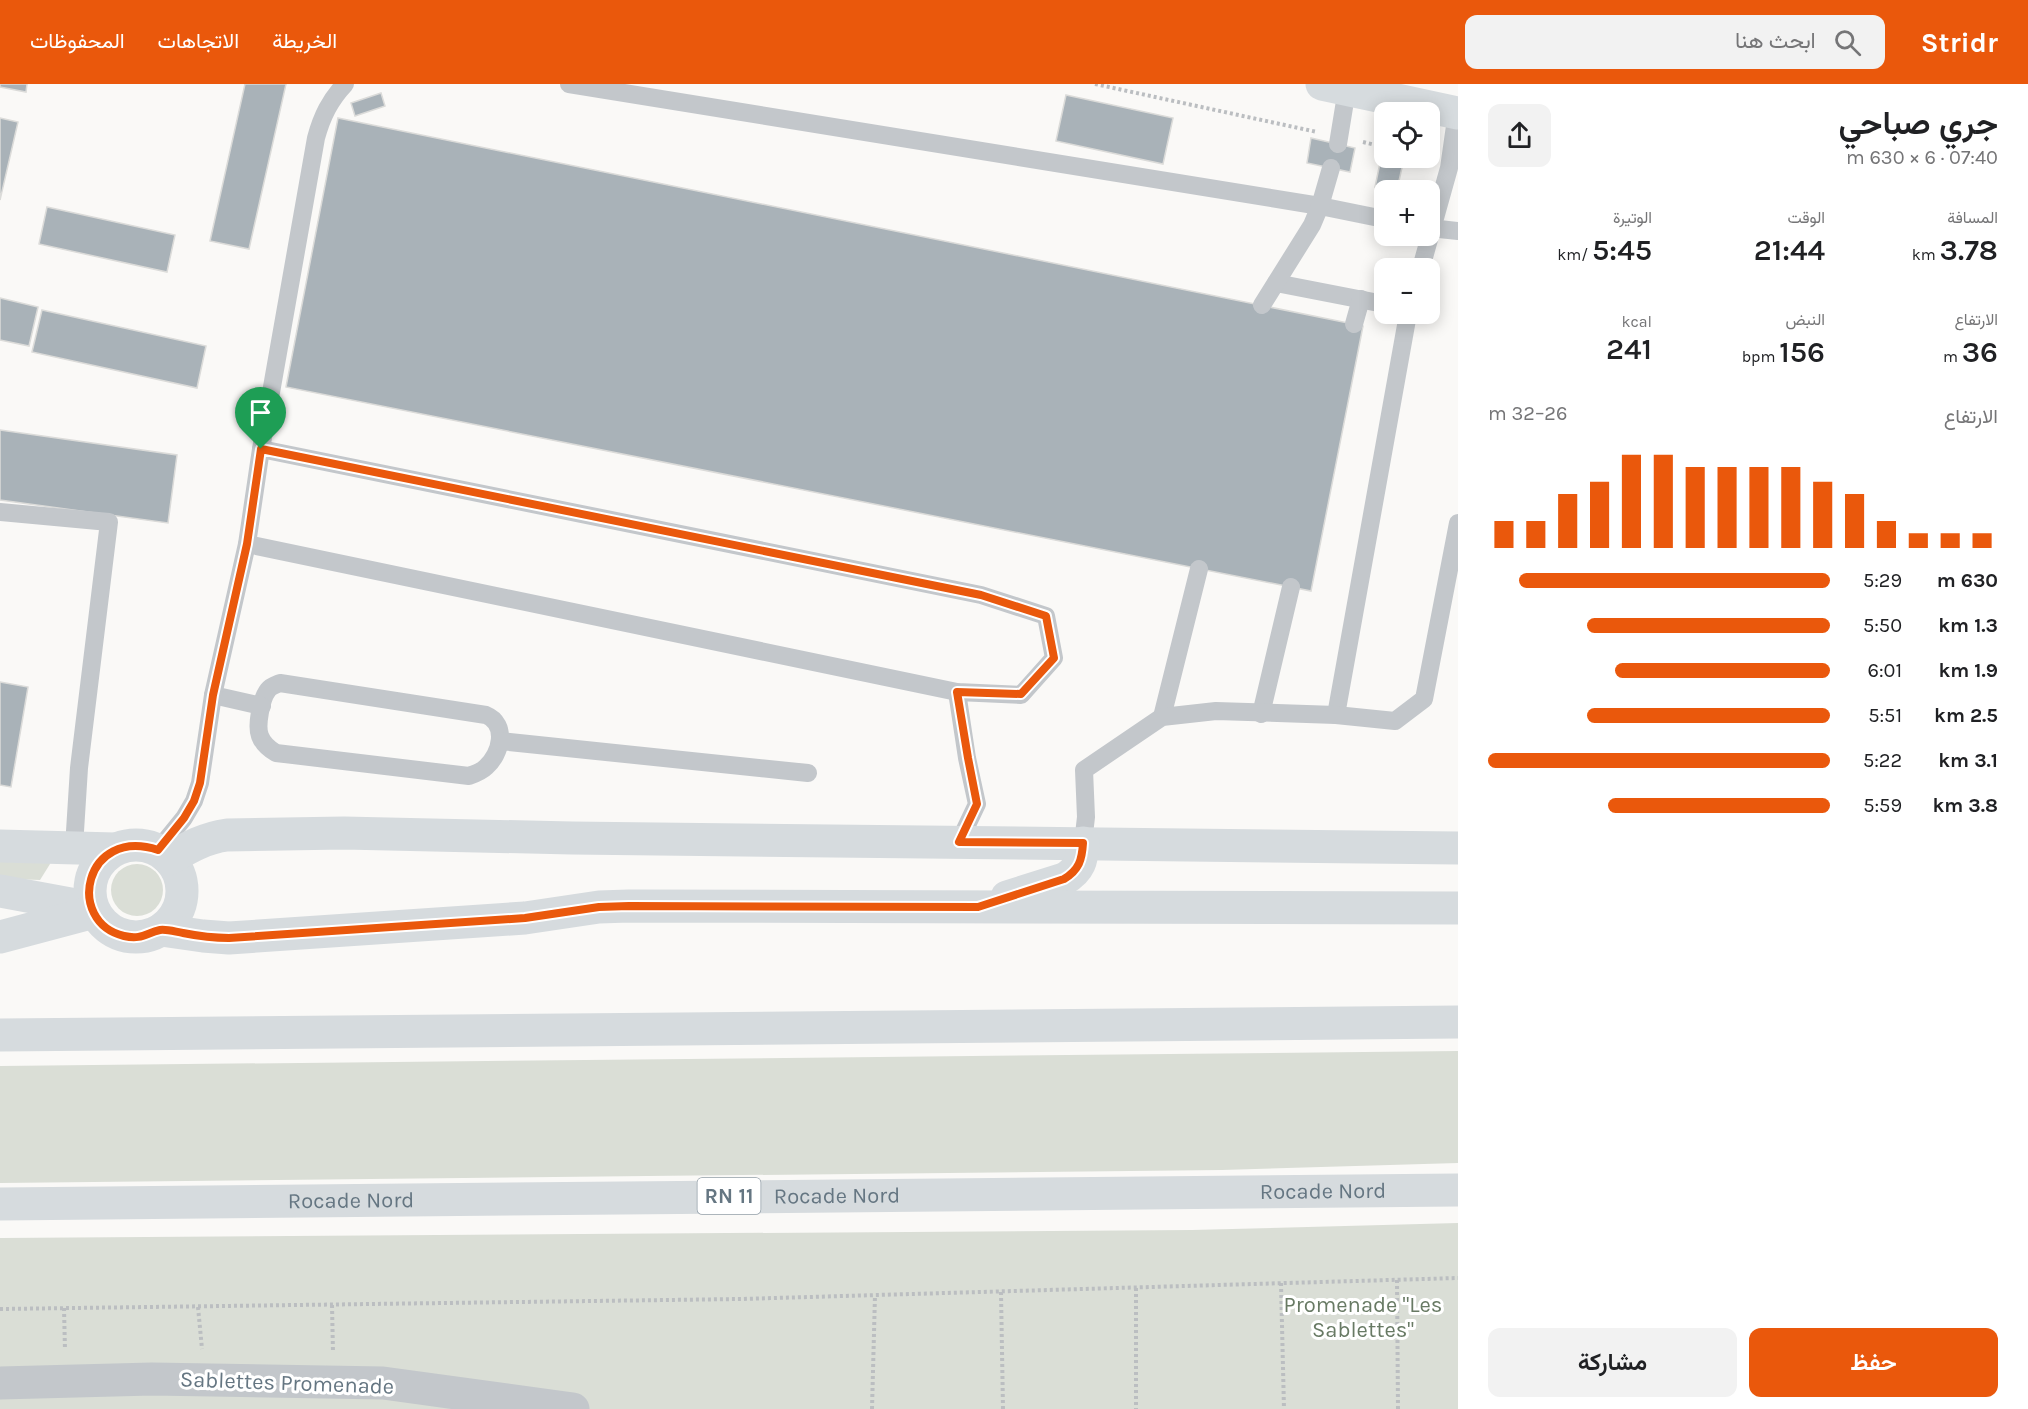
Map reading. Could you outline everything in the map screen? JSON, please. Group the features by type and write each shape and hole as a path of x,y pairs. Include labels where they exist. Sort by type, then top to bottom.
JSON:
{"main road":[{"path":"1335,87 1457,113"},
{"path":"164,854 198,841 227,834 344,832 572,838 1458,848"},
{"path":"978,907 1064,879 1072,874 1082,859 1083,843"},
{"path":"0,846 115,849 129,845 144,845 164,854 177,870 182,883 182,896 178,910 161,930 149,935 124,936 107,927 93,910 89,886 92,874 105,856 115,849"},
{"path":"0,891 93,910"},
{"path":"1421,908 1458,894"},
{"path":"161,930 229,938 525,918 599,907 629,906 1458,908"},
{"path":"0,937 93,910"},
{"path":"0,1035 1458,1022"},
{"name":"Rocade Nord","path":"0,1204 1458,1190"}],"street":[{"name":"Sablettes Promenade","path":"0,1383 205,1380 383,1383 573,1409"}],"lane":[{"path":"164,854 194,801 200,783 213,695 247,544 261,449 316,138 322,117 333,97 345,84"},
{"path":"569,84 1320,206 1374,217"},
{"path":"1335,87 1339,141"},
{"path":"1440,198 1449,168 1457,113"},
{"path":"1262,305 1312,225 1331,168"},
{"path":"1440,230 1458,231"},
{"path":"1276,283 1374,302"},
{"path":"1354,324 1362,299"},
{"path":"1336,715 1406,324"},
{"path":"247,544 957,692 1021,694 1054,658 1046,616 981,595 261,449"},
{"path":"0,512 109,522 79,768 74,847"},
{"path":"1083,843 1086,817 1084,770 1162,717 1215,711 1336,715 1395,721 1424,699 1458,523"},
{"path":"1162,717 1199,569"},
{"path":"1261,714 1291,587"},
{"path":"280,683 486,715 496,720 499,725 500,741 494,758 487,766 469,776 276,753 268,748 260,737 258,729 268,689 280,683"},
{"path":"957,692 977,804 959,842"},
{"path":"213,695 262,706"},
{"path":"500,741 808,772"}],"path":[{"path":"1095,84 1339,141 1374,146"},
{"path":"0,1309 741,1299 1458,1278"},
{"path":"1397,1280 1398,1409"},
{"path":"1281,1283 1284,1409"},
{"path":"1136,1288 1136,1409"},
{"path":"1001,1292 1003,1409"},
{"path":"872,1409 875,1295"},
{"path":"332,1305 333,1381"},
{"path":"198,1307 205,1380"},
{"path":"64,1308 65,1381"}],"green space":[{"path":"0,853 46,855 50,864 40,880 0,876"},
{"path":"137,864 147,866 155,872 161,880 163,890 161,900 155,908 147,914 137,916 127,914 119,908 113,900 111,890 113,880 119,872 127,866"},
{"path":"1458,1051 1458,1163 1222,1170 0,1183 0,1066"},
{"name":"Promenade \"Les Sablettes\"","path":"1458,1223 1458,1409 0,1409 0,1238 1192,1230"}],"building":[{"path":"0,84 27,84 26,92 0,87"},
{"path":"245,84 286,84 249,249 210,241"},
{"path":"381,93 385,106 355,116 351,103"},
{"path":"1066,95 1173,118 1163,164 1056,141"},
{"path":"0,118 18,122 0,200"},
{"path":"338,118 1363,326 1311,591 286,387"},
{"path":"1311,138 1355,148 1350,172 1307,163"},
{"path":"1379,168 1402,168 1399,180 1376,180"},
{"path":"47,207 175,235 167,272 39,244"},
{"path":"0,298 38,307 29,346 0,340"},
{"path":"42,310 206,346 197,388 32,352"},
{"path":"0,430 177,455 168,523 0,500"},
{"path":"0,682 28,687 11,787 0,785"}],"route":[{"path":"261,449 981,595 1046,616 1054,658 1021,694 957,692 977,804 959,842 1083,843 1082,859 1078,867 1064,879 978,907 629,906 599,907 525,918 229,938 161,930 136,937 124,936 112,931 102,923 92,908 89,886 92,874 105,856 115,849 129,845 144,845 158,850 184,818 194,801 200,783 213,695 247,544 261,449"}]}
